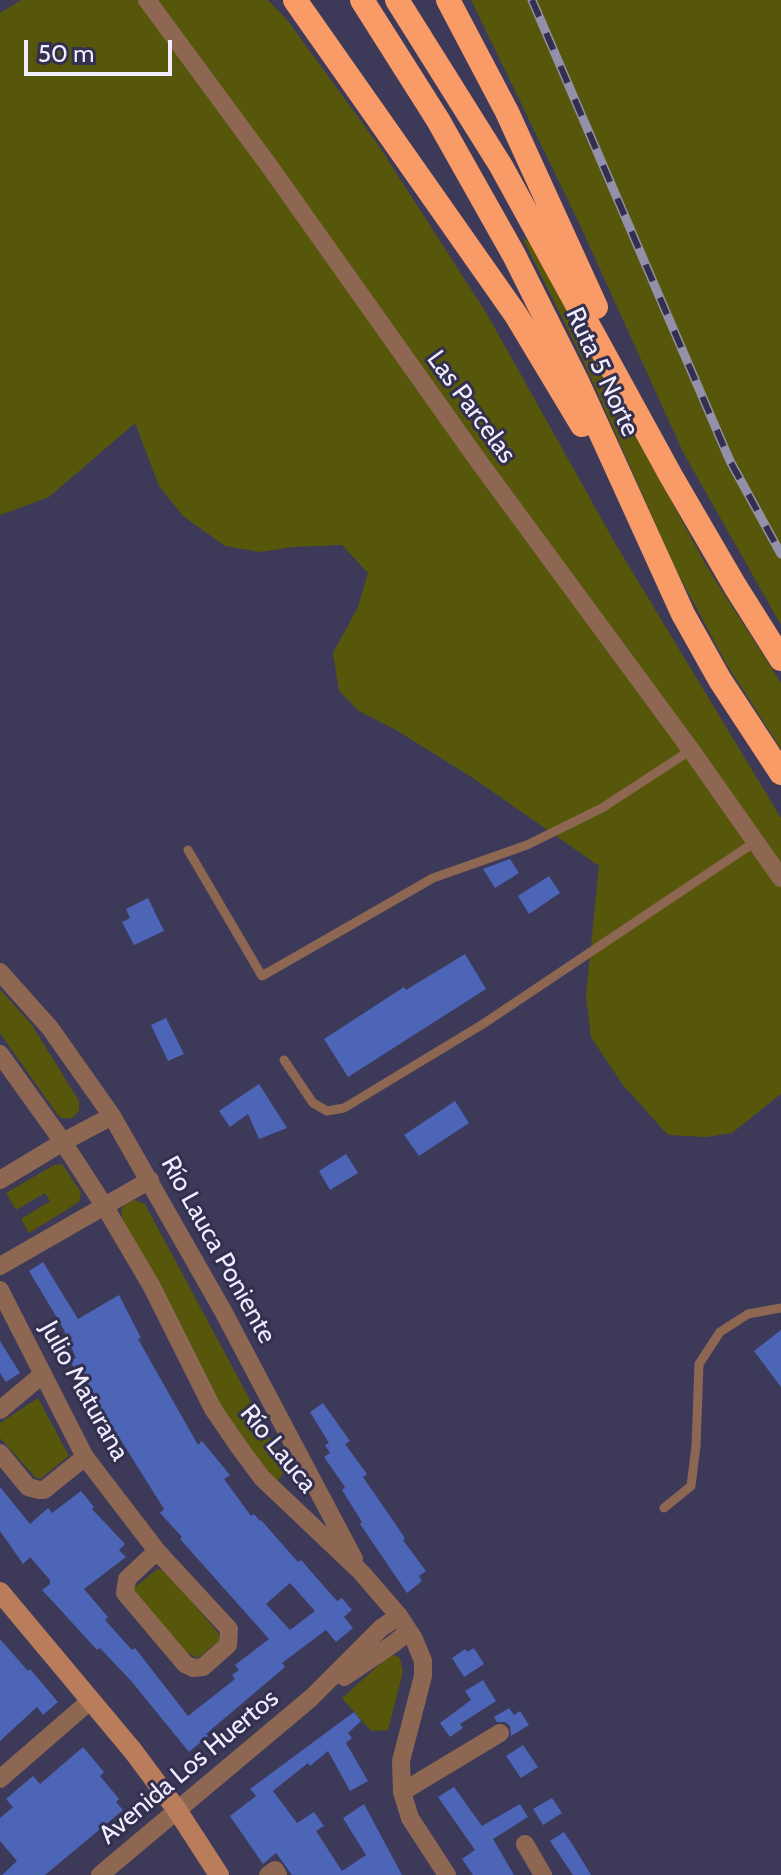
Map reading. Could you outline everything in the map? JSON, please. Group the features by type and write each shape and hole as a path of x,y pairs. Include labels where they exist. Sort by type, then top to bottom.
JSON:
{"highway":[{"path":"295,0 532,339 665,578"},
{"name":"Ruta 5 Norte","path":"362,0 438,120 514,255 577,381 665,578 720,680 781,773"},
{"name":"Ruta 5 Norte","path":"397,0 472,117 524,206 671,476 781,659"},
{"path":"448,0 489,75 537,177 671,476"}],"main road":[{"path":"0,1592 133,1751 177,1810 219,1875"}],"street":[{"name":"Las Parcelas","path":"147,0 781,878"},
{"name":"Río Lauca Poniente","path":"0,972 50,1028 112,1116 223,1311 361,1572"},
{"name":"Río Lauca","path":"0,1054 105,1207 152,1287 213,1409 239,1447 262,1478 361,1572 404,1623 419,1649 423,1676 401,1761 402,1792 410,1818 447,1875"},
{"path":"0,1180 112,1116"},
{"path":"0,1266 150,1180"},
{"name":"Julio Maturana","path":"0,1290 85,1457 157,1551 229,1629 228,1645 203,1667 193,1668 185,1664 125,1593 127,1579 157,1551"},
{"path":"0,1410 43,1374"},
{"path":"0,1453 28,1487 39,1490 44,1490 85,1457"},
{"name":"Avenida Los Huertos","path":"100,1875 311,1698 393,1644 404,1623"},
{"path":"0,1779 91,1700"},
{"path":"402,1792 500,1733"},
{"path":"525,1844 543,1875"},
{"path":"268,1875 275,1870 278,1875"}],"lane":[{"path":"188,850 262,976 433,878 527,845 602,808 691,750"},
{"path":"284,1060 313,1103 327,1111 344,1108 483,1024 755,842"},
{"path":"664,1508 691,1486 699,1364 720,1332 748,1314 781,1308"}],"shaded area":[{"path":"21,0 268,0 288,21 377,143 487,314 615,543 781,818 781,1094 732,1133 706,1137 668,1135 623,1085 591,1037 586,995 599,866 473,778 359,711 339,691 333,653 358,607 368,573 342,545 260,552 225,546 183,516 159,486 135,423 49,497 0,515 0,13"},
{"path":"471,0 781,0 781,625 683,452 579,223"},
{"path":"522,237 532,244 707,567 781,683 781,749 727,665 676,570 582,358"},
{"path":"0,989 32,1025 79,1101 79,1111 72,1118 61,1118 57,1114 0,1033"},
{"path":"62,1164 81,1192 79,1202 29,1233 21,1219 50,1201 45,1193 16,1210 6,1193 54,1165"},
{"path":"134,1200 145,1204 287,1469 275,1483 248,1450 202,1377 166,1297 123,1221 121,1210"},
{"path":"38,1398 69,1456 40,1479 0,1438 0,1423"},
{"path":"157,1569 166,1571 219,1634 219,1641 198,1658 187,1653 135,1594 134,1588"},
{"path":"395,1655 400,1658 403,1672 388,1730 371,1731 342,1698 388,1657"}],"building":[{"path":"510,859 519,873 495,888 483,869"},
{"path":"549,876 560,893 529,914 518,896"},
{"path":"148,898 164,931 134,945 122,922 130,918 126,909"},
{"path":"465,954 486,989 348,1077 324,1039 404,987 406,990"},
{"path":"166,1018 184,1054 168,1061 151,1025"},
{"path":"259,1084 287,1128 259,1139 248,1114 230,1127 219,1111"},
{"path":"455,1101 469,1123 419,1156 404,1135"},
{"path":"346,1154 358,1173 330,1190 319,1171"},
{"path":"43,1262 78,1319 119,1295 141,1338 138,1339 198,1445 202,1441 230,1475 224,1479 251,1516 254,1514 261,1520 337,1601 342,1598 352,1610 344,1617 353,1628 336,1642 326,1630 282,1663 285,1667 189,1752 132,1682 100,1648 97,1650 42,1590 50,1584 50,1580 30,1557 23,1564 0,1531 0,1487 30,1524 48,1508 52,1513 81,1491 94,1507 92,1509 125,1544 119,1550 126,1557 84,1589 108,1617 105,1620 132,1650 135,1648 188,1716 235,1679 232,1675 239,1670 235,1665 269,1639 160,1513 164,1509 112,1426 106,1430 85,1393 88,1391 70,1361 76,1358 63,1328 29,1271","holes":["290,1583 315,1611 290,1630 266,1604"]},
{"path":"781,1330 781,1387 754,1351"},
{"path":"0,1341 20,1373 6,1382 0,1373"},
{"path":"323,1403 350,1441 345,1444 367,1474 363,1477 426,1571 419,1576 422,1581 407,1593 360,1524 362,1522 342,1490 345,1487 324,1457 330,1453 325,1445 329,1443 310,1412"},
{"path":"0,1639 58,1702 43,1715 37,1707 0,1741"},
{"path":"474,1648 484,1664 464,1677 452,1658 465,1649 467,1652"},
{"path":"483,1680 496,1701 460,1724 463,1728 450,1737 440,1723 471,1700 465,1691"},
{"path":"509,1708 514,1715 520,1711 529,1725 511,1736 510,1726 497,1722 494,1717"},
{"path":"354,1712 361,1721 348,1733 352,1738 346,1743 368,1781 350,1791 328,1751 273,1791 297,1823 314,1812 324,1826 316,1831 342,1871 366,1855 343,1818 364,1804 402,1875 292,1875 276,1853 263,1864 230,1816 256,1796 250,1789"},
{"path":"523,1745 538,1767 521,1778 506,1756"},
{"path":"83,1747 104,1772 100,1776 119,1799 116,1802 123,1810 45,1875 2,1875 17,1861 0,1841 0,1818 13,1807 6,1799 33,1776 40,1784"},
{"path":"454,1787 482,1826 520,1804 528,1817 493,1839 514,1875 473,1875 462,1859 475,1850 438,1797"},
{"path":"552,1798 562,1813 543,1825 533,1809"},
{"path":"564,1832 591,1875 573,1875 550,1841"}],"railway":[{"path":"532,0 730,461 781,554"}]}
